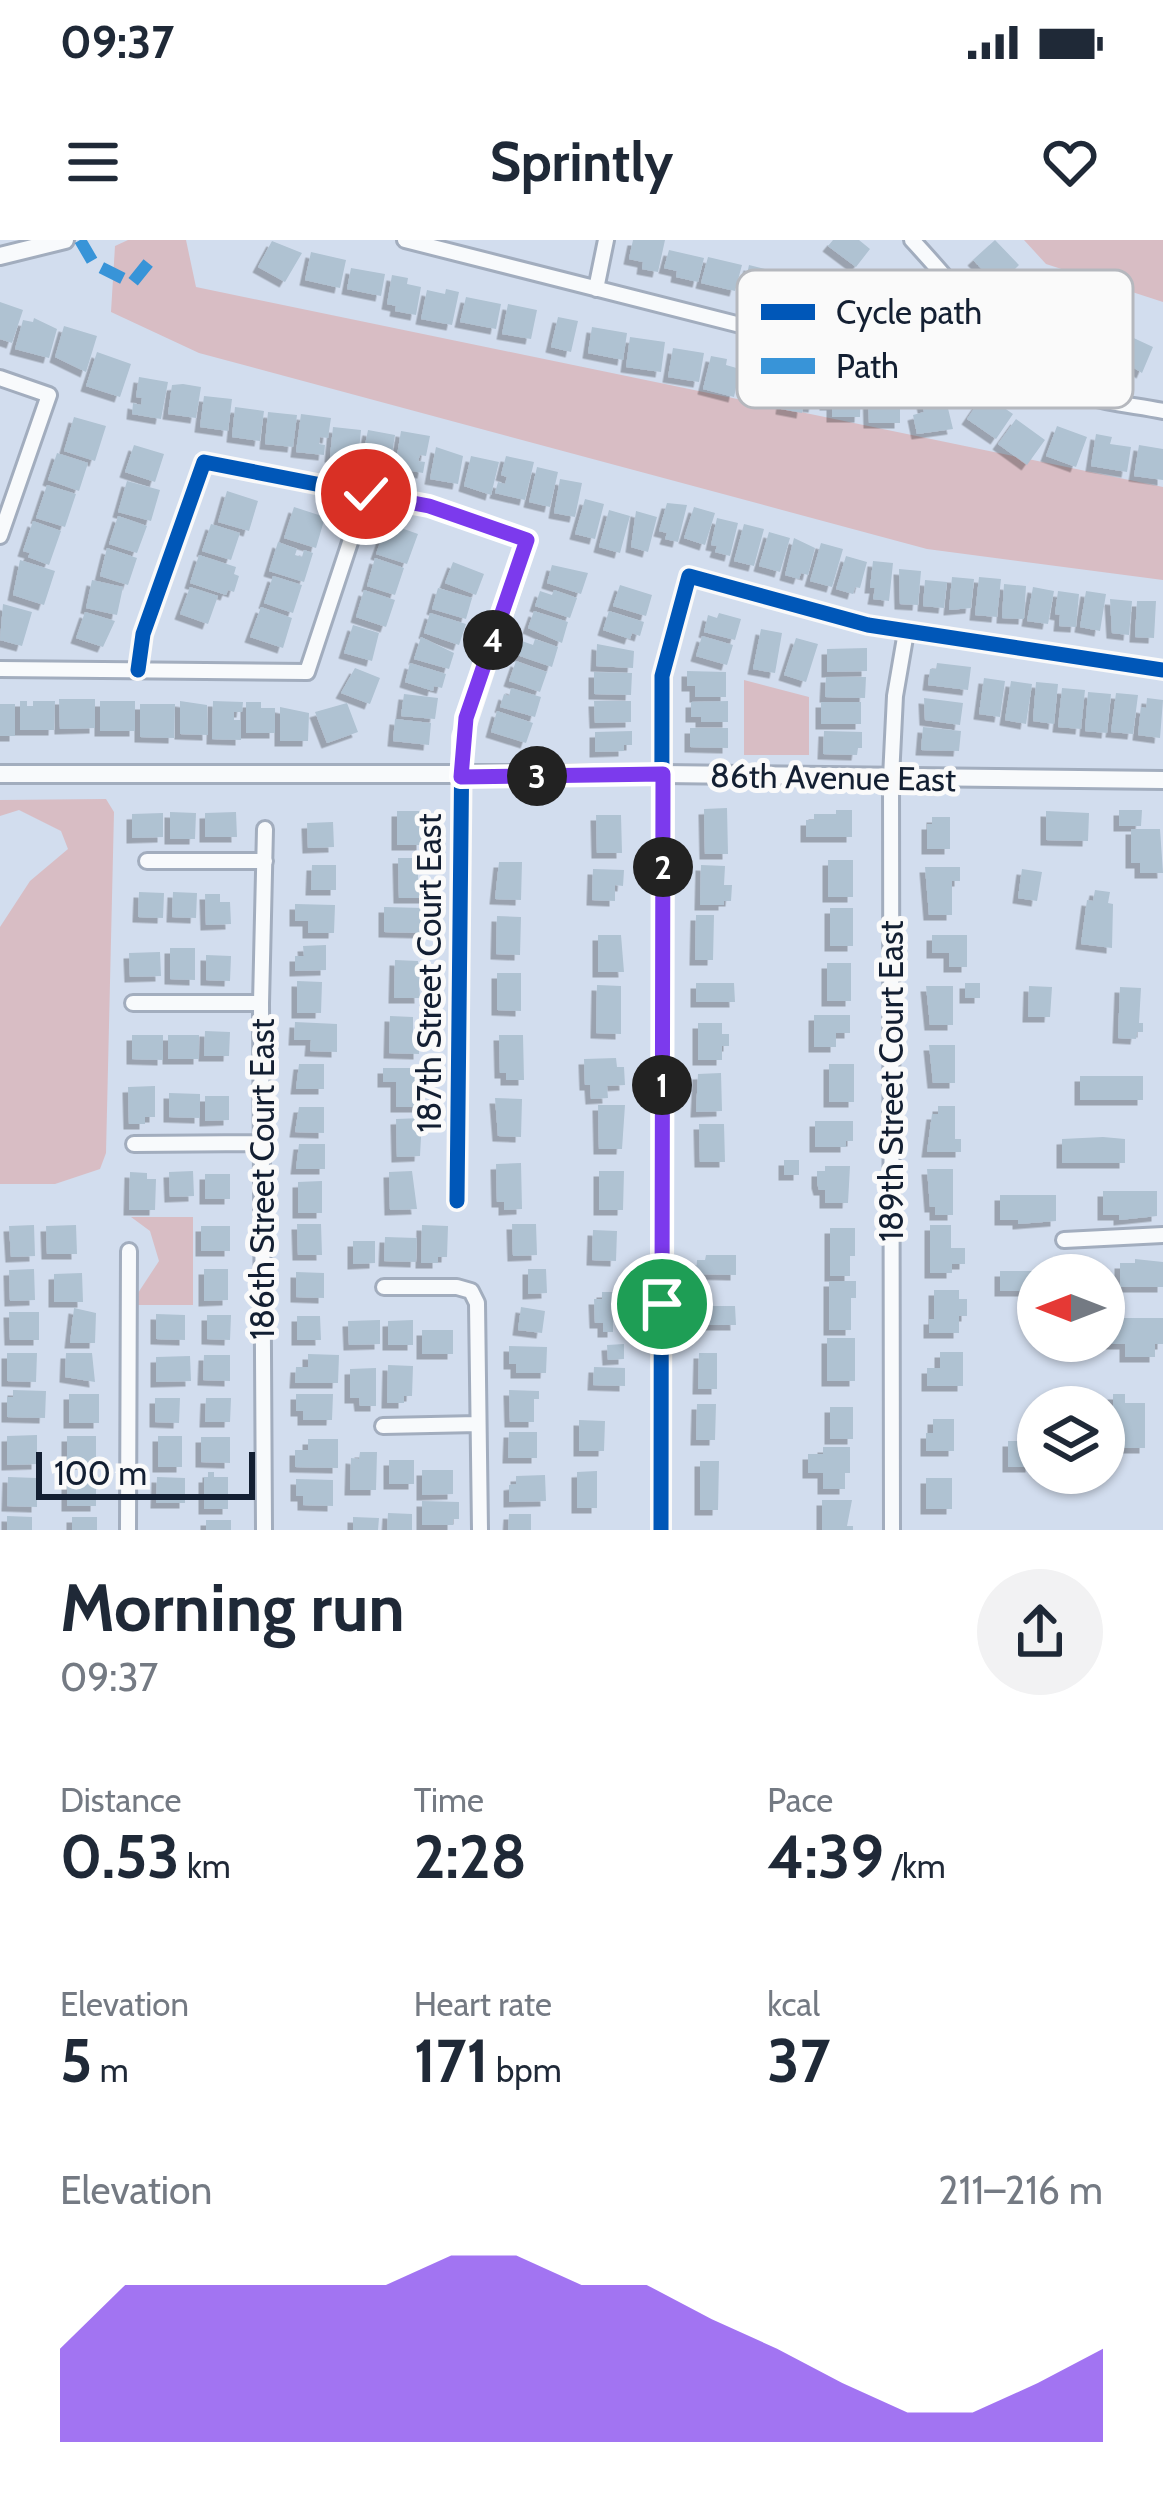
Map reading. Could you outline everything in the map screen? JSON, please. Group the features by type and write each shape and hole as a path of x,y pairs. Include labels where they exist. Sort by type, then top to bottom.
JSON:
{"street":[{"path":"0,256 65,240"},
{"path":"405,240 737,325"},
{"path":"596,289 606,240"},
{"path":"912,240 940,270"},
{"path":"0,378 49,395 0,536"},
{"path":"1133,406 1163,411"},
{"path":"0,669 307,672 366,494 204,462 143,634 138,670"},
{"name":"187th Street Court East","path":"366,494 429,506 527,540 466,718 461,777 457,1201"},
{"path":"661,1530 662,676 689,576 906,632 1163,670"},
{"name":"189th Street Court East","path":"892,1530 891,778 906,632"},
{"name":"86th Avenue East","path":"0,774 663,774 1163,781"},
{"name":"186th Street Court East","path":"264,1530 261,1003 265,829"},
{"path":"147,861 265,861"},
{"path":"133,1003 261,1003"},
{"path":"134,1144 262,1143"},
{"path":"1064,1240 1163,1235"},
{"path":"128,1530 129,1251"},
{"path":"384,1287 471,1291 478,1316 480,1530"},
{"path":"383,1426 478,1424"}],"shaded area":[{"path":"128,240 186,240 196,287 737,399 737,408 781,408 1163,487 1163,580 927,549 199,353 111,312 115,246"},
{"path":"1024,240 1163,240 1163,302 1133,292 1133,270 1064,270 1046,264"},
{"path":"744,680 809,697 809,755 744,755"},
{"path":"106,799 114,812 106,1153 100,1169 55,1184 0,1184 0,927 30,881 68,849 61,831 19,810 0,816 0,800"},
{"path":"131,1217 193,1217 193,1305 138,1305 138,1293 159,1261 150,1231"}],"building":[{"path":"633,240 665,240 658,272 642,269 643,262 629,259"},
{"path":"833,240 859,240 870,249 856,267 828,246"},
{"path":"995,240 1019,265 1014,270 983,270 973,260"},
{"path":"272,241 302,253 285,282 258,267"},
{"path":"669,250 704,258 698,282 676,277 677,271 664,268"},
{"path":"311,252 346,260 340,288 305,280"},
{"path":"708,257 742,265 735,291 701,283"},
{"path":"351,268 385,274 381,296 347,289"},
{"path":"392,275 421,287 416,315 395,311 396,306 387,304"},
{"path":"446,289 459,292 452,325 421,319 427,290 445,294"},
{"path":"466,297 501,304 496,329 460,322"},
{"path":"0,302 23,310 12,343 0,339"},
{"path":"508,304 537,310 531,339 502,334"},
{"path":"558,317 578,321 571,352 551,347"},
{"path":"34,318 57,329 49,358 15,349 23,320 33,322"},
{"path":"64,326 97,336 86,372 55,357"},
{"path":"592,327 627,333 623,360 588,353"},
{"path":"630,337 665,342 661,372 626,367"},
{"path":"1133,338 1153,347 1142,373 1133,367"},
{"path":"673,348 704,353 699,382 668,377"},
{"path":"97,352 131,364 120,397 86,386"},
{"path":"711,356 727,359 726,365 737,368 734,397 703,389"},
{"path":"139,377 168,382 161,419 132,414 133,403 141,405 142,398 136,397"},
{"path":"172,385 201,387 196,418 168,414"},
{"path":"204,396 232,399 228,431 200,427"},
{"path":"235,407 264,411 260,441 232,437"},
{"path":"832,408 860,408 860,417 832,417"},
{"path":"869,408 900,408 900,423 869,423"},
{"path":"923,408 948,408 953,429 917,434 913,415 924,412"},
{"path":"974,408 1004,408 1013,414 996,439 967,419"},
{"path":"268,412 297,415 293,447 265,444"},
{"path":"301,414 331,418 328,438 320,437 324,455 296,452"},
{"path":"74,417 106,426 95,461 64,451"},
{"path":"1016,419 1045,440 1027,465 998,444"},
{"path":"1057,426 1087,437 1076,467 1046,456"},
{"path":"333,427 361,430 358,460 330,457"},
{"path":"368,430 395,435 390,467 362,461"},
{"path":"401,431 430,436 426,456 420,455 418,461 425,462 423,473 395,468"},
{"path":"1096,434 1112,437 1110,444 1131,447 1127,472 1091,466"},
{"path":"134,445 164,454 155,482 125,472"},
{"path":"1139,445 1163,449 1163,480 1134,476"},
{"path":"436,447 463,456 458,484 430,479"},
{"path":"57,453 88,463 79,491 48,480"},
{"path":"471,456 499,462 491,495 464,486"},
{"path":"506,456 534,462 525,500 495,493 498,482 505,484 507,477 501,475"},
{"path":"537,467 558,472 550,507 529,502"},
{"path":"560,479 582,483 575,517 554,513"},
{"path":"127,481 160,490 151,521 118,512"},
{"path":"47,485 76,494 65,527 36,518"},
{"path":"227,491 258,501 249,531 218,522"},
{"path":"585,499 604,504 595,539 575,534"},
{"path":"667,503 687,505 678,542 665,539 667,533 659,531"},
{"path":"294,507 325,517 316,548 284,538"},
{"path":"694,507 715,513 705,545 684,538"},
{"path":"609,510 630,516 620,553 599,547"},
{"path":"636,511 657,517 648,552 631,547"},
{"path":"118,516 147,526 137,553 109,544"},
{"path":"717,518 738,523 730,556 715,552 717,546 711,545"},
{"path":"33,521 61,531 49,565 23,551"},
{"path":"387,523 418,534 407,564 376,554"},
{"path":"211,524 240,533 231,560 202,551"},
{"path":"744,524 764,529 754,566 734,561"},
{"path":"769,532 790,538 780,572 759,566"},
{"path":"794,538 815,548 808,575 801,573 799,579 785,575"},
{"path":"278,542 297,549 295,555 302,557 304,550 313,553 304,582 269,571"},
{"path":"821,543 843,549 832,587 810,581"},
{"path":"107,548 137,558 128,585 100,576"},
{"path":"199,555 236,567 234,574 239,576 234,592 228,590 226,595 190,583"},
{"path":"846,556 867,562 860,588 855,587 853,594 836,589"},
{"path":"375,558 404,568 395,595 367,586"},
{"path":"20,560 55,571 44,605 13,595"},
{"path":"873,561 893,563 889,601 873,599"},
{"path":"453,562 484,574 476,595 445,583"},
{"path":"552,565 588,573 581,594 547,583"},
{"path":"899,569 921,571 918,605 900,604"},
{"path":"273,576 302,585 293,613 264,603"},
{"path":"952,577 974,579 971,608 949,610"},
{"path":"979,577 1001,579 997,617 975,615"},
{"path":"92,580 123,587 117,615 86,608"},
{"path":"925,580 947,582 944,608 923,606"},
{"path":"1004,584 1026,586 1024,619 1002,618"},
{"path":"620,585 652,595 646,616 613,606"},
{"path":"190,587 218,596 208,624 180,614"},
{"path":"1033,587 1054,591 1048,624 1027,621"},
{"path":"438,588 472,598 466,619 432,609"},
{"path":"364,590 395,600 386,627 356,617"},
{"path":"554,590 577,598 570,618 535,606 540,591 552,595"},
{"path":"1058,591 1079,594 1076,627 1059,626 1060,615 1055,614"},
{"path":"1086,591 1106,594 1100,631 1080,627"},
{"path":"1110,599 1132,601 1129,635 1112,633"},
{"path":"1137,601 1156,601 1154,638 1135,637"},
{"path":"3,604 32,612 22,646 0,640"},
{"path":"261,607 292,618 283,648 250,637"},
{"path":"534,611 568,622 562,643 528,628"},
{"path":"609,611 644,622 640,636 632,633 630,639 603,630"},
{"path":"85,612 115,621 103,647 76,638"},
{"path":"430,613 466,624 459,645 424,633"},
{"path":"719,613 741,619 735,640 704,632 708,615 717,618"},
{"path":"353,625 379,633 372,661 344,653"},
{"path":"761,629 782,633 775,673 753,669"},
{"path":"702,636 733,645 727,665 696,656"},
{"path":"421,637 454,653 449,669 414,659"},
{"path":"796,638 818,644 806,682 784,675"},
{"path":"535,639 558,647 552,667 517,655 522,641 533,645"},
{"path":"597,644 634,651 633,668 596,666"},
{"path":"867,648 867,671 827,672 827,649"},
{"path":"516,661 547,672 540,692 509,681"},
{"path":"410,663 446,674 442,688 434,686 433,691 405,682"},
{"path":"937,663 971,667 968,690 928,685 930,669 936,669"},
{"path":"355,668 380,678 370,704 341,693"},
{"path":"687,671 726,672 726,697 695,697 695,686 687,686"},
{"path":"594,672 632,673 631,695 594,694"},
{"path":"826,677 866,677 865,698 825,697"},
{"path":"984,678 1005,681 1000,717 979,714"},
{"path":"1011,681 1032,684 1026,724 1005,720"},
{"path":"1036,682 1058,684 1054,724 1033,721"},
{"path":"511,688 541,697 535,717 500,707"},
{"path":"1062,688 1085,690 1081,729 1058,727"},
{"path":"1088,692 1111,694 1107,733 1085,731"},
{"path":"1116,693 1138,695 1133,734 1111,732"},
{"path":"404,694 438,698 435,719 401,716"},
{"path":"924,698 963,703 960,725 925,720"},
{"path":"1147,698 1163,700 1160,738 1138,735 1141,707 1146,708"},
{"path":"59,699 95,699 95,728 60,729"},
{"path":"20,701 33,706 33,701 55,701 54,730 20,730"},
{"path":"100,701 135,701 135,731 100,731"},
{"path":"180,701 207,705 208,735 180,734"},
{"path":"213,701 243,702 242,712 234,712 234,720 241,720 241,740 212,739"},
{"path":"594,701 631,701 631,722 595,723"},
{"path":"728,701 728,722 701,722 701,717 691,717 691,702"},
{"path":"246,702 275,708 275,733 246,733"},
{"path":"821,702 861,702 861,724 821,724"},
{"path":"347,703 358,732 327,743 315,712"},
{"path":"0,704 15,704 15,736 0,736"},
{"path":"140,704 175,704 174,738 140,737"},
{"path":"280,707 309,713 308,741 280,741"},
{"path":"497,711 533,723 526,743 491,732"},
{"path":"395,719 431,723 429,745 393,741"},
{"path":"923,727 961,731 959,751 921,750"},
{"path":"690,728 728,728 728,748 690,747"},
{"path":"632,731 632,745 624,745 624,751 595,752 595,732"},
{"path":"824,731 862,732 862,748 857,755 823,754"},
{"path":"727,808 728,854 705,854 704,809"},
{"path":"836,810 852,810 852,837 806,837 806,820 814,820 814,814 836,814"},
{"path":"1119,810 1142,810 1141,826 1119,826"},
{"path":"397,811 422,811 422,845 397,845"},
{"path":"1046,811 1089,813 1088,841 1046,840"},
{"path":"170,812 196,813 195,839 170,839"},
{"path":"236,812 237,837 205,837 205,813"},
{"path":"163,813 163,837 132,838 132,814"},
{"path":"596,815 621,815 622,853 597,853"},
{"path":"932,817 950,817 950,849 927,849 927,824 932,824"},
{"path":"333,822 334,847 308,848 307,823"},
{"path":"1131,829 1160,829 1163,873 1140,873 1140,863 1131,863"},
{"path":"398,858 418,858 418,883 425,883 425,898 399,898"},
{"path":"828,860 853,860 853,897 828,897"},
{"path":"499,862 522,862 521,900 495,899"},
{"path":"312,865 336,865 336,890 311,890"},
{"path":"701,865 725,866 724,885 732,885 731,901 700,905"},
{"path":"925,867 960,867 960,881 952,881 952,915 929,915"},
{"path":"593,869 624,870 623,886 615,885 615,901 592,900"},
{"path":"1022,869 1042,872 1037,901 1018,898"},
{"path":"1095,890 1110,892 1112,948 1081,944 1087,900 1093,901"},
{"path":"139,892 164,893 163,918 138,917"},
{"path":"173,892 197,893 196,918 172,917"},
{"path":"205,894 220,894 220,902 230,902 231,924 206,925"},
{"path":"295,904 335,905 334,933 308,933 308,921 295,921"},
{"path":"384,907 424,908 424,933 384,932"},
{"path":"830,908 853,908 853,946 830,946"},
{"path":"696,915 714,915 713,960 695,960"},
{"path":"497,916 521,917 520,955 496,954"},
{"path":"598,935 621,935 624,972 598,972"},
{"path":"932,935 967,935 967,967 949,967 949,953 932,953"},
{"path":"326,945 326,970 295,971 295,956 304,956 303,946"},
{"path":"170,948 195,948 195,980 170,979"},
{"path":"160,952 161,976 130,977 129,953"},
{"path":"206,955 231,956 230,981 206,980"},
{"path":"395,960 418,961 420,998 394,998"},
{"path":"827,963 851,963 851,1001 827,1001"},
{"path":"497,973 521,973 521,1011 497,1010"},
{"path":"297,981 322,982 321,1013 297,1013"},
{"path":"696,983 734,983 735,1002 696,1002"},
{"path":"965,983 980,983 980,998 965,998"},
{"path":"597,985 621,986 621,1034 596,1033"},
{"path":"926,986 953,986 953,1025 930,1025"},
{"path":"1029,986 1052,987 1050,1017 1028,1017"},
{"path":"1120,987 1141,988 1143,1032 1137,1032 1136,1039 1118,1038"},
{"path":"814,1015 850,1015 850,1033 836,1033 836,1047 814,1047"},
{"path":"390,1016 413,1017 419,1054 389,1053"},
{"path":"295,1022 337,1024 337,1052 310,1051 311,1040 294,1040"},
{"path":"698,1023 722,1023 729,1046 722,1046 722,1060 698,1060"},
{"path":"205,1031 230,1032 229,1056 204,1056"},
{"path":"132,1035 163,1035 163,1060 132,1059"},
{"path":"168,1035 199,1035 199,1059 168,1059"},
{"path":"499,1035 523,1035 524,1080 506,1080 506,1073 500,1073"},
{"path":"929,1045 955,1045 955,1083 933,1083"},
{"path":"616,1058 617,1067 624,1067 625,1085 607,1086 608,1098 591,1099 584,1059"},
{"path":"299,1064 324,1064 324,1089 296,1089"},
{"path":"829,1064 854,1064 854,1102 829,1102"},
{"path":"383,1068 419,1068 423,1107 396,1107 396,1082 383,1082"},
{"path":"721,1073 722,1111 696,1112 698,1074"},
{"path":"1080,1076 1143,1076 1143,1100 1080,1100"},
{"path":"155,1086 155,1117 145,1117 145,1124 129,1124 128,1087"},
{"path":"169,1093 200,1094 200,1118 169,1117"},
{"path":"205,1096 229,1096 229,1120 205,1121"},
{"path":"495,1098 522,1099 521,1137 498,1136"},
{"path":"598,1105 625,1105 622,1149 599,1149"},
{"path":"938,1106 955,1106 955,1139 961,1139 961,1152 927,1152 932,1114 938,1114"},
{"path":"299,1107 324,1107 324,1133 295,1132"},
{"path":"422,1118 420,1156 397,1157 396,1119"},
{"path":"815,1121 853,1121 853,1141 846,1141 846,1147 815,1147"},
{"path":"699,1124 724,1124 725,1162 700,1162"},
{"path":"1062,1139 1125,1139 1125,1163 1062,1163"},
{"path":"299,1144 325,1144 325,1169 296,1169"},
{"path":"784,1160 799,1160 799,1175 784,1175"},
{"path":"521,1163 522,1209 504,1210 504,1202 497,1202 496,1164"},
{"path":"825,1166 850,1166 848,1203 825,1203 817,1171 825,1171"},
{"path":"927,1169 953,1169 953,1215 935,1215 935,1207 930,1207"},
{"path":"193,1171 194,1196 170,1197 169,1172"},
{"path":"412,1171 417,1209 390,1210 389,1172"},
{"path":"599,1171 624,1171 623,1210 599,1210"},
{"path":"130,1172 156,1179 155,1210 129,1210"},
{"path":"205,1174 230,1174 230,1199 205,1199"},
{"path":"322,1181 322,1213 298,1213 298,1182"},
{"path":"1103,1191 1157,1191 1157,1216 1119,1220 1119,1215 1103,1215"},
{"path":"1000,1195 1056,1195 1056,1221 1018,1224 1018,1220 1000,1220"},
{"path":"297,1224 321,1224 322,1255 298,1255"},
{"path":"512,1224 536,1224 537,1255 513,1256"},
{"path":"34,1225 35,1256 11,1257 9,1226"},
{"path":"76,1225 77,1254 47,1254 46,1226"},
{"path":"422,1225 448,1226 447,1257 438,1257 438,1263 421,1263"},
{"path":"930,1225 951,1225 951,1248 965,1248 965,1264 952,1264 952,1273 930,1273"},
{"path":"201,1226 230,1226 230,1251 201,1251"},
{"path":"830,1228 855,1228 850,1276 830,1276"},
{"path":"593,1230 617,1231 616,1261 592,1260"},
{"path":"385,1237 417,1238 416,1262 384,1261"},
{"path":"353,1241 375,1241 375,1263 353,1264"},
{"path":"706,1255 736,1255 736,1275 696,1274 697,1260 705,1260"},
{"path":"1135,1259 1163,1262 1163,1287 1125,1287 1125,1263 1135,1263"},
{"path":"34,1269 35,1300 10,1301 9,1270"},
{"path":"204,1269 228,1269 228,1300 204,1301"},
{"path":"528,1269 546,1269 547,1293 528,1294"},
{"path":"1000,1271 1017,1271 1017,1291 1000,1291"},
{"path":"296,1272 324,1273 324,1298 296,1297"},
{"path":"82,1273 83,1302 54,1302 54,1274"},
{"path":"829,1281 856,1281 851,1330 829,1330"},
{"path":"934,1290 959,1290 959,1299 967,1299 967,1316 959,1316 959,1333 929,1333"},
{"path":"602,1292 613,1292 613,1332 603,1332 603,1323 595,1323 594,1299 602,1299"},
{"path":"696,1306 735,1306 736,1325 705,1325 705,1320 696,1320"},
{"path":"521,1307 545,1311 542,1333 518,1330"},
{"path":"74,1308 96,1313 95,1343 70,1343"},
{"path":"9,1312 39,1312 39,1340 10,1340"},
{"path":"156,1314 185,1315 185,1340 156,1339"},
{"path":"207,1315 231,1315 230,1340 207,1339"},
{"path":"297,1316 320,1316 321,1340 297,1340"},
{"path":"1125,1318 1163,1318 1163,1344 1155,1344 1155,1357 1125,1357"},
{"path":"380,1320 380,1344 349,1345 348,1321"},
{"path":"413,1320 413,1345 388,1345 388,1321"},
{"path":"422,1330 453,1330 453,1354 422,1354"},
{"path":"827,1338 855,1338 855,1381 827,1381"},
{"path":"624,1344 624,1359 608,1360 607,1345"},
{"path":"509,1346 547,1347 546,1373 516,1373 516,1364 509,1364"},
{"path":"940,1352 963,1352 963,1386 927,1386 927,1368 940,1368"},
{"path":"7,1353 37,1353 36,1382 7,1381"},
{"path":"66,1353 92,1353 95,1382 65,1377"},
{"path":"699,1353 717,1353 717,1389 698,1389"},
{"path":"308,1354 339,1355 338,1383 295,1383 296,1367 308,1367"},
{"path":"204,1355 230,1355 230,1381 203,1380"},
{"path":"190,1356 191,1381 156,1382 156,1357"},
{"path":"388,1365 413,1366 412,1396 404,1396 404,1403 387,1403"},
{"path":"594,1367 625,1368 625,1386 593,1385"},
{"path":"376,1368 376,1406 360,1406 359,1398 350,1398 350,1369"},
{"path":"13,1390 46,1391 45,1418 7,1417 7,1397 13,1397"},
{"path":"509,1390 539,1391 539,1399 534,1399 534,1422 510,1422"},
{"path":"69,1394 99,1394 99,1423 69,1423"},
{"path":"296,1394 333,1394 332,1420 303,1420 303,1411 296,1411"},
{"path":"155,1398 180,1398 179,1423 155,1422"},
{"path":"206,1398 231,1398 230,1422 205,1422"},
{"path":"1125,1403 1145,1403 1145,1448 1125,1448"},
{"path":"697,1404 716,1404 715,1440 696,1440"},
{"path":"830,1407 853,1407 853,1439 830,1439"},
{"path":"933,1419 954,1419 954,1451 926,1451 926,1433 933,1433"},
{"path":"579,1420 605,1421 604,1451 579,1451"},
{"path":"509,1432 537,1432 537,1458 508,1458"},
{"path":"37,1435 37,1464 7,1465 7,1436"},
{"path":"67,1436 96,1436 96,1464 67,1464"},
{"path":"158,1436 182,1436 182,1467 158,1467"},
{"path":"201,1437 230,1437 230,1463 201,1462"},
{"path":"308,1439 338,1439 338,1468 295,1467 295,1450 308,1450"},
{"path":"1008,1441 1017,1441 1017,1467 1008,1467"},
{"path":"823,1447 850,1447 845,1489 823,1489 823,1473 808,1473 808,1454 823,1454"},
{"path":"360,1452 377,1452 376,1490 350,1490 351,1458 359,1459"},
{"path":"389,1460 414,1460 414,1484 389,1484"},
{"path":"700,1461 719,1461 718,1510 700,1510"},
{"path":"422,1470 453,1470 453,1494 422,1495"},
{"path":"597,1471 597,1508 577,1508 577,1472"},
{"path":"208,1472 228,1477 228,1509 204,1509"},
{"path":"545,1475 546,1501 509,1502 509,1485 516,1484 516,1476"},
{"path":"8,1477 37,1478 37,1507 7,1506"},
{"path":"67,1477 96,1478 96,1506 67,1506"},
{"path":"157,1477 185,1478 185,1503 156,1503"},
{"path":"926,1478 952,1478 952,1509 926,1509"},
{"path":"296,1479 333,1480 333,1506 303,1505 303,1496 296,1496"},
{"path":"822,1500 852,1500 847,1526 853,1530 822,1530"},
{"path":"422,1501 459,1502 459,1519 453,1519 453,1525 422,1525"},
{"path":"388,1513 412,1514 412,1530 387,1530"},
{"path":"509,1514 531,1514 531,1530 508,1530"},
{"path":"7,1516 32,1517 32,1530 7,1530"},
{"path":"72,1517 97,1517 97,1530 72,1530"},
{"path":"353,1517 379,1518 378,1530 353,1530"},
{"path":"206,1520 231,1520 231,1530 206,1530"}],"marked path":[{"path":"80,240 94,264 132,283 149,262"}],"cycle path":[{"path":"138,670 143,634 204,462 429,506 527,540 462,737 457,1201"},
{"path":"661,1530 662,676 689,576 868,625 1163,670"}],"route":[{"path":"366,494 429,506 527,540 466,718 461,777 663,774 662,1304"}]}
